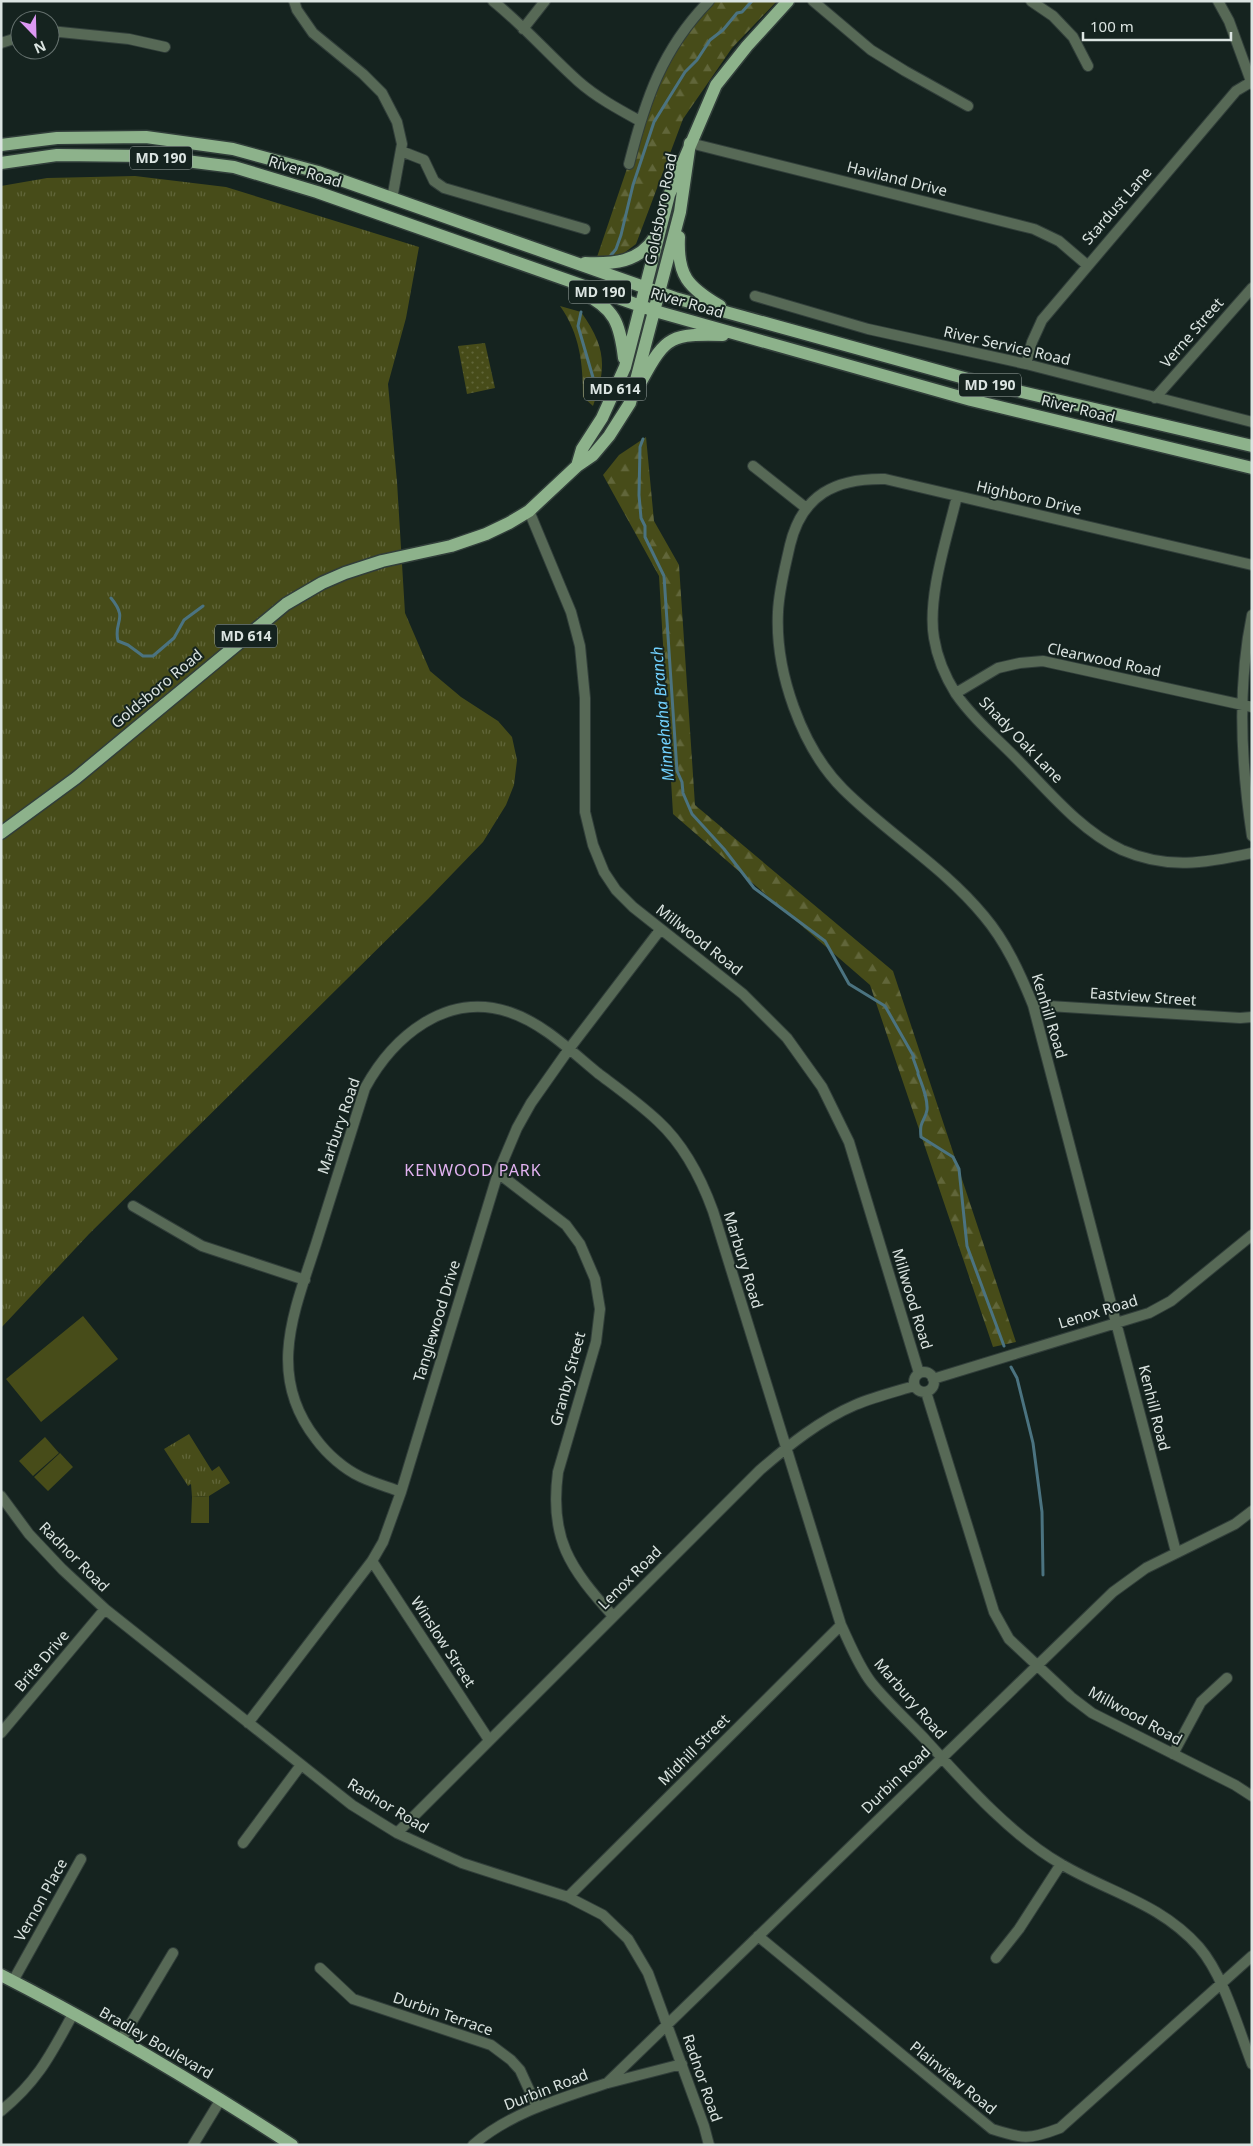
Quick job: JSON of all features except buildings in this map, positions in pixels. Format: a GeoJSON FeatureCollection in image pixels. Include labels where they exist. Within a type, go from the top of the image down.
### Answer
{"type":"FeatureCollection","features":[{"type":"Feature","properties":{"kind":"main road","name":"Goldsboro Road"},"geometry":{"type":"LineString","coordinates":[[577,466],[582,449],[602,418],[625,367],[639,306],[669,195],[716,85],[747,46],[788,1]]}},
{"type":"Feature","properties":{"kind":"main road","name":"River Road"},"geometry":{"type":"LineString","coordinates":[[1,145],[57,138],[146,137],[233,149],[318,172],[571,263],[644,288],[735,315],[975,381],[1252,446]]}},
{"type":"Feature","properties":{"kind":"main road","name":"Goldsboro Road"},"geometry":{"type":"LineString","coordinates":[[1,833],[76,778],[266,619],[293,600],[344,573],[382,561],[451,546],[486,534],[509,523],[528,511],[577,466],[593,455],[609,436],[630,403],[680,212],[690,143]]}},
{"type":"Feature","properties":{"kind":"main road","name":"River Road"},"geometry":{"type":"LineString","coordinates":[[1,163],[57,155],[146,156],[234,168],[317,192],[655,311],[971,400],[1252,468]]}},
{"type":"Feature","properties":{"kind":"main road"},"geometry":{"type":"LineString","coordinates":[[680,212],[678,253],[682,272],[686,280],[698,292],[735,315]]}},
{"type":"Feature","properties":{"kind":"main road"},"geometry":{"type":"LineString","coordinates":[[571,263],[617,263],[629,260],[650,245],[658,232]]}},
{"type":"Feature","properties":{"kind":"main road"},"geometry":{"type":"LineString","coordinates":[[545,273],[571,288],[594,298],[609,311],[619,326],[625,367]]}},
{"type":"Feature","properties":{"kind":"main road"},"geometry":{"type":"LineString","coordinates":[[630,403],[658,351],[674,339],[692,334],[724,335],[772,344]]}},
{"type":"Feature","properties":{"kind":"main road","name":"Bradley Boulevard"},"geometry":{"type":"LineString","coordinates":[[1,1975],[121,2040],[221,2099],[292,2145]]}},
{"type":"Feature","properties":{"kind":"street"},"geometry":{"type":"LineString","coordinates":[[294,1],[297,10],[313,33],[363,74],[382,93],[397,122],[402,144],[392,199]]}},
{"type":"Feature","properties":{"kind":"street"},"geometry":{"type":"LineString","coordinates":[[493,1],[579,82],[605,102],[640,121]]}},
{"type":"Feature","properties":{"kind":"street"},"geometry":{"type":"LineString","coordinates":[[524,29],[545,1]]}},
{"type":"Feature","properties":{"kind":"street"},"geometry":{"type":"LineString","coordinates":[[629,164],[647,98],[675,42],[709,1]]}},
{"type":"Feature","properties":{"kind":"street"},"geometry":{"type":"LineString","coordinates":[[814,1],[871,50],[904,71],[968,106]]}},
{"type":"Feature","properties":{"kind":"street"},"geometry":{"type":"LineString","coordinates":[[1031,1],[1053,16],[1073,37],[1088,66]]}},
{"type":"Feature","properties":{"kind":"street"},"geometry":{"type":"LineString","coordinates":[[1218,1],[1228,21],[1252,83]]}},
{"type":"Feature","properties":{"kind":"street"},"geometry":{"type":"LineString","coordinates":[[60,32],[129,39],[165,47]]}},
{"type":"Feature","properties":{"kind":"street","name":"Stardust Lane"},"geometry":{"type":"LineString","coordinates":[[1026,364],[1032,342],[1042,320],[1087,264],[1236,91],[1252,83]]}},
{"type":"Feature","properties":{"kind":"street","name":"Haviland Drive"},"geometry":{"type":"LineString","coordinates":[[690,143],[1034,229],[1060,241],[1087,264]]}},
{"type":"Feature","properties":{"kind":"street"},"geometry":{"type":"LineString","coordinates":[[401,151],[424,160],[434,181],[444,188],[585,229]]}},
{"type":"Feature","properties":{"kind":"street","name":"Verne Street"},"geometry":{"type":"LineString","coordinates":[[1155,398],[1252,288]]}},
{"type":"Feature","properties":{"kind":"street","name":"River Service Road"},"geometry":{"type":"LineString","coordinates":[[755,296],[868,329],[1026,364],[1252,422]]}},
{"type":"Feature","properties":{"kind":"street"},"geometry":{"type":"LineString","coordinates":[[753,466],[806,508]]}},
{"type":"Feature","properties":{"kind":"street","name":"Highboro Drive"},"geometry":{"type":"LineString","coordinates":[[806,508],[829,489],[845,482],[862,478],[885,479],[1252,565]]}},
{"type":"Feature","properties":{"kind":"street","name":"Shady Oak Lane"},"geometry":{"type":"LineString","coordinates":[[957,496],[935,592],[932,616],[938,658],[956,694],[974,715],[1071,814],[1090,830],[1122,850],[1162,861],[1187,864],[1208,862],[1252,853]]}},
{"type":"Feature","properties":{"kind":"street","name":"Kenhill Road"},"geometry":{"type":"LineString","coordinates":[[806,508],[793,532],[781,583],[778,613],[783,673],[800,722],[819,758],[843,788],[960,890],[985,916],[1016,963],[1033,1005],[1176,1552]]}},
{"type":"Feature","properties":{"kind":"street","name":"Millwood Road"},"geometry":{"type":"LineString","coordinates":[[528,511],[571,612],[580,646],[585,698],[585,812],[593,845],[604,872],[616,890],[632,907],[744,994],[788,1038],[822,1088],[849,1142],[919,1373]]}},
{"type":"Feature","properties":{"kind":"street"},"geometry":{"type":"LineString","coordinates":[[1252,615],[1248,635],[1247,706],[1243,769],[1252,836]]}},
{"type":"Feature","properties":{"kind":"street","name":"Clearwood Road"},"geometry":{"type":"LineString","coordinates":[[956,694],[998,668],[1020,663],[1043,661],[1247,706]]}},
{"type":"Feature","properties":{"kind":"street","name":"Tanglewood Drive"},"geometry":{"type":"LineString","coordinates":[[248,1723],[372,1561],[383,1542],[401,1492],[498,1173],[517,1128],[531,1103],[569,1049],[660,930]]}},
{"type":"Feature","properties":{"kind":"street","name":"Eastview Street"},"geometry":{"type":"LineString","coordinates":[[1033,1005],[1240,1018],[1252,1017]]}},
{"type":"Feature","properties":{"kind":"street","name":"Marbury Road"},"geometry":{"type":"LineString","coordinates":[[401,1492],[362,1478],[325,1451],[306,1426],[293,1398],[287,1370],[291,1326],[365,1088],[374,1072],[396,1043],[418,1025],[443,1013],[460,1008],[479,1007],[508,1012],[538,1026],[659,1121],[677,1141],[692,1164],[712,1211],[841,1625],[855,1656],[871,1682],[1011,1828],[1061,1864],[1149,1906],[1169,1919],[1201,1949],[1215,1969],[1252,2064]]}},
{"type":"Feature","properties":{"kind":"street","name":"Granby Street"},"geometry":{"type":"LineString","coordinates":[[498,1173],[566,1225],[580,1244],[596,1279],[600,1309],[596,1342],[558,1472],[555,1493],[556,1517],[562,1543],[572,1567],[585,1585],[613,1616]]}},
{"type":"Feature","properties":{"kind":"street"},"geometry":{"type":"LineString","coordinates":[[133,1206],[202,1246],[304,1280]]}},
{"type":"Feature","properties":{"kind":"street","name":"Lenox Road"},"geometry":{"type":"LineString","coordinates":[[934,1379],[1149,1313],[1171,1301],[1252,1235]]}},
{"type":"Feature","properties":{"kind":"street"},"geometry":{"type":"LineString","coordinates":[[919,1373],[929,1374],[934,1379],[933,1386],[926,1392],[920,1392],[914,1386],[915,1377],[919,1373]]}},
{"type":"Feature","properties":{"kind":"street","name":"Lenox Road"},"geometry":{"type":"LineString","coordinates":[[397,1832],[760,1470],[814,1428],[855,1406],[914,1386]]}},
{"type":"Feature","properties":{"kind":"street","name":"Millwood Road"},"geometry":{"type":"LineString","coordinates":[[926,1392],[994,1612],[1009,1639],[1035,1666],[1070,1697],[1092,1713],[1235,1785],[1252,1796]]}},
{"type":"Feature","properties":{"kind":"street","name":"Radnor Road"},"geometry":{"type":"LineString","coordinates":[[1,1496],[29,1534],[62,1569],[105,1609],[352,1805],[397,1832],[462,1863],[568,1897],[603,1915],[628,1939],[648,1973],[682,2064],[709,2145]]}},
{"type":"Feature","properties":{"kind":"street","name":"Durbin Road"},"geometry":{"type":"LineString","coordinates":[[607,2083],[1113,1592],[1146,1568],[1235,1524],[1252,1511]]}},
{"type":"Feature","properties":{"kind":"street","name":"Winslow Street"},"geometry":{"type":"LineString","coordinates":[[372,1561],[489,1740]]}},
{"type":"Feature","properties":{"kind":"street","name":"Brite Drive"},"geometry":{"type":"LineString","coordinates":[[1,1733],[105,1609]]}},
{"type":"Feature","properties":{"kind":"street","name":"Midhill Street"},"geometry":{"type":"LineString","coordinates":[[568,1897],[841,1625]]}},
{"type":"Feature","properties":{"kind":"street"},"geometry":{"type":"LineString","coordinates":[[1173,1754],[1201,1702],[1227,1678]]}},
{"type":"Feature","properties":{"kind":"street"},"geometry":{"type":"LineString","coordinates":[[243,1843],[300,1765]]}},
{"type":"Feature","properties":{"kind":"street","name":"Vernon Place"},"geometry":{"type":"LineString","coordinates":[[13,1981],[81,1859]]}},
{"type":"Feature","properties":{"kind":"street"},"geometry":{"type":"LineString","coordinates":[[996,1958],[1019,1929],[1061,1864]]}},
{"type":"Feature","properties":{"kind":"street","name":"Plainview Road"},"geometry":{"type":"LineString","coordinates":[[758,1936],[992,2129],[1019,2138],[1038,2137],[1060,2128],[1252,1956]]}},
{"type":"Feature","properties":{"kind":"street"},"geometry":{"type":"LineString","coordinates":[[121,2040],[173,1953]]}},
{"type":"Feature","properties":{"kind":"street","name":"Durbin Terrace"},"geometry":{"type":"LineString","coordinates":[[320,1968],[353,1999],[491,2045],[511,2060],[520,2070],[537,2107]]}},
{"type":"Feature","properties":{"kind":"street"},"geometry":{"type":"LineString","coordinates":[[1,2111],[30,2084],[48,2059],[73,2014]]}},
{"type":"Feature","properties":{"kind":"street","name":"Durbin Road"},"geometry":{"type":"LineString","coordinates":[[473,2145],[511,2119],[537,2107],[607,2083],[682,2064]]}},
{"type":"Feature","properties":{"kind":"street"},"geometry":{"type":"LineString","coordinates":[[193,2145],[221,2099]]}},
{"type":"Feature","properties":{"kind":"green space"},"geometry":{"type":"Polygon","coordinates":[[[709,1],[777,1],[732,48],[683,119],[636,244],[620,256],[597,257],[661,68],[709,1]]]}},
{"type":"Feature","properties":{"kind":"green space"},"geometry":{"type":"Polygon","coordinates":[[[135,176],[226,187],[419,247],[406,318],[388,384],[397,482],[405,613],[430,671],[461,697],[498,721],[512,737],[517,760],[514,785],[506,805],[483,842],[428,899],[89,1234],[1,1328],[1,186],[47,178],[135,176]]]}},
{"type":"Feature","properties":{"kind":"green space"},"geometry":{"type":"Polygon","coordinates":[[[560,306],[581,312],[589,324],[599,347],[602,358],[601,380],[593,406],[583,397],[581,361],[576,338],[560,306]]]}},
{"type":"Feature","properties":{"kind":"green space"},"geometry":{"type":"Polygon","coordinates":[[[485,343],[495,388],[467,394],[458,346],[485,343]]]}},
{"type":"Feature","properties":{"kind":"green space"},"geometry":{"type":"Polygon","coordinates":[[[646,437],[654,521],[679,565],[695,805],[893,971],[1016,1342],[993,1347],[870,985],[673,814],[659,576],[603,475],[619,455],[646,437]]]}},
{"type":"Feature","properties":{"kind":"green space"},"geometry":{"type":"Polygon","coordinates":[[[83,1316],[118,1359],[41,1422],[6,1379],[83,1316]]]}},
{"type":"Feature","properties":{"kind":"green space"},"geometry":{"type":"Polygon","coordinates":[[[189,1434],[212,1471],[219,1466],[230,1483],[209,1496],[192,1497],[191,1484],[188,1486],[164,1449],[189,1434]]]}},
{"type":"Feature","properties":{"kind":"green space"},"geometry":{"type":"Polygon","coordinates":[[[45,1437],[59,1453],[33,1476],[19,1461],[45,1437]]]}},
{"type":"Feature","properties":{"kind":"green space"},"geometry":{"type":"Polygon","coordinates":[[[60,1453],[73,1467],[48,1491],[34,1477],[60,1453]]]}},
{"type":"Feature","properties":{"kind":"green space"},"geometry":{"type":"Polygon","coordinates":[[[209,1496],[209,1523],[191,1523],[192,1497],[209,1496]]]}},
{"type":"Feature","properties":{"kind":"waterway","name":"Minnehaha Branch"},"geometry":{"type":"LineString","coordinates":[[609,258],[616,249],[621,235],[633,185],[654,122],[685,72],[697,60],[710,40],[723,30],[737,13],[742,12],[752,1]]}},
{"type":"Feature","properties":{"kind":"waterway","name":"Minnehaha Branch"},"geometry":{"type":"LineString","coordinates":[[581,312],[578,326],[594,381]]}},
{"type":"Feature","properties":{"kind":"waterway","name":"Minnehaha Branch"},"geometry":{"type":"LineString","coordinates":[[643,439],[640,447],[639,495],[641,518],[645,526],[645,537],[664,576],[677,771],[682,782],[683,793],[692,814],[724,849],[754,888],[825,941],[849,984],[885,1006],[914,1057],[926,1096],[927,1110],[921,1124],[921,1137],[953,1157],[959,1169],[967,1246],[1004,1346]]}},
{"type":"Feature","properties":{"kind":"waterway"},"geometry":{"type":"LineString","coordinates":[[111,598],[120,616],[117,629],[118,641],[128,645],[143,656],[153,656],[174,638],[184,620],[203,606]]}},
{"type":"Feature","properties":{"kind":"waterway","name":"Minnehaha Branch"},"geometry":{"type":"LineString","coordinates":[[1011,1367],[1017,1378],[1033,1443],[1042,1512],[1043,1575]]}},
{"type":"Feature","properties":{"kind":"district","name":"KENWOOD PARK"},"geometry":{"type":"Point","coordinates":[473,1170]}}]}
